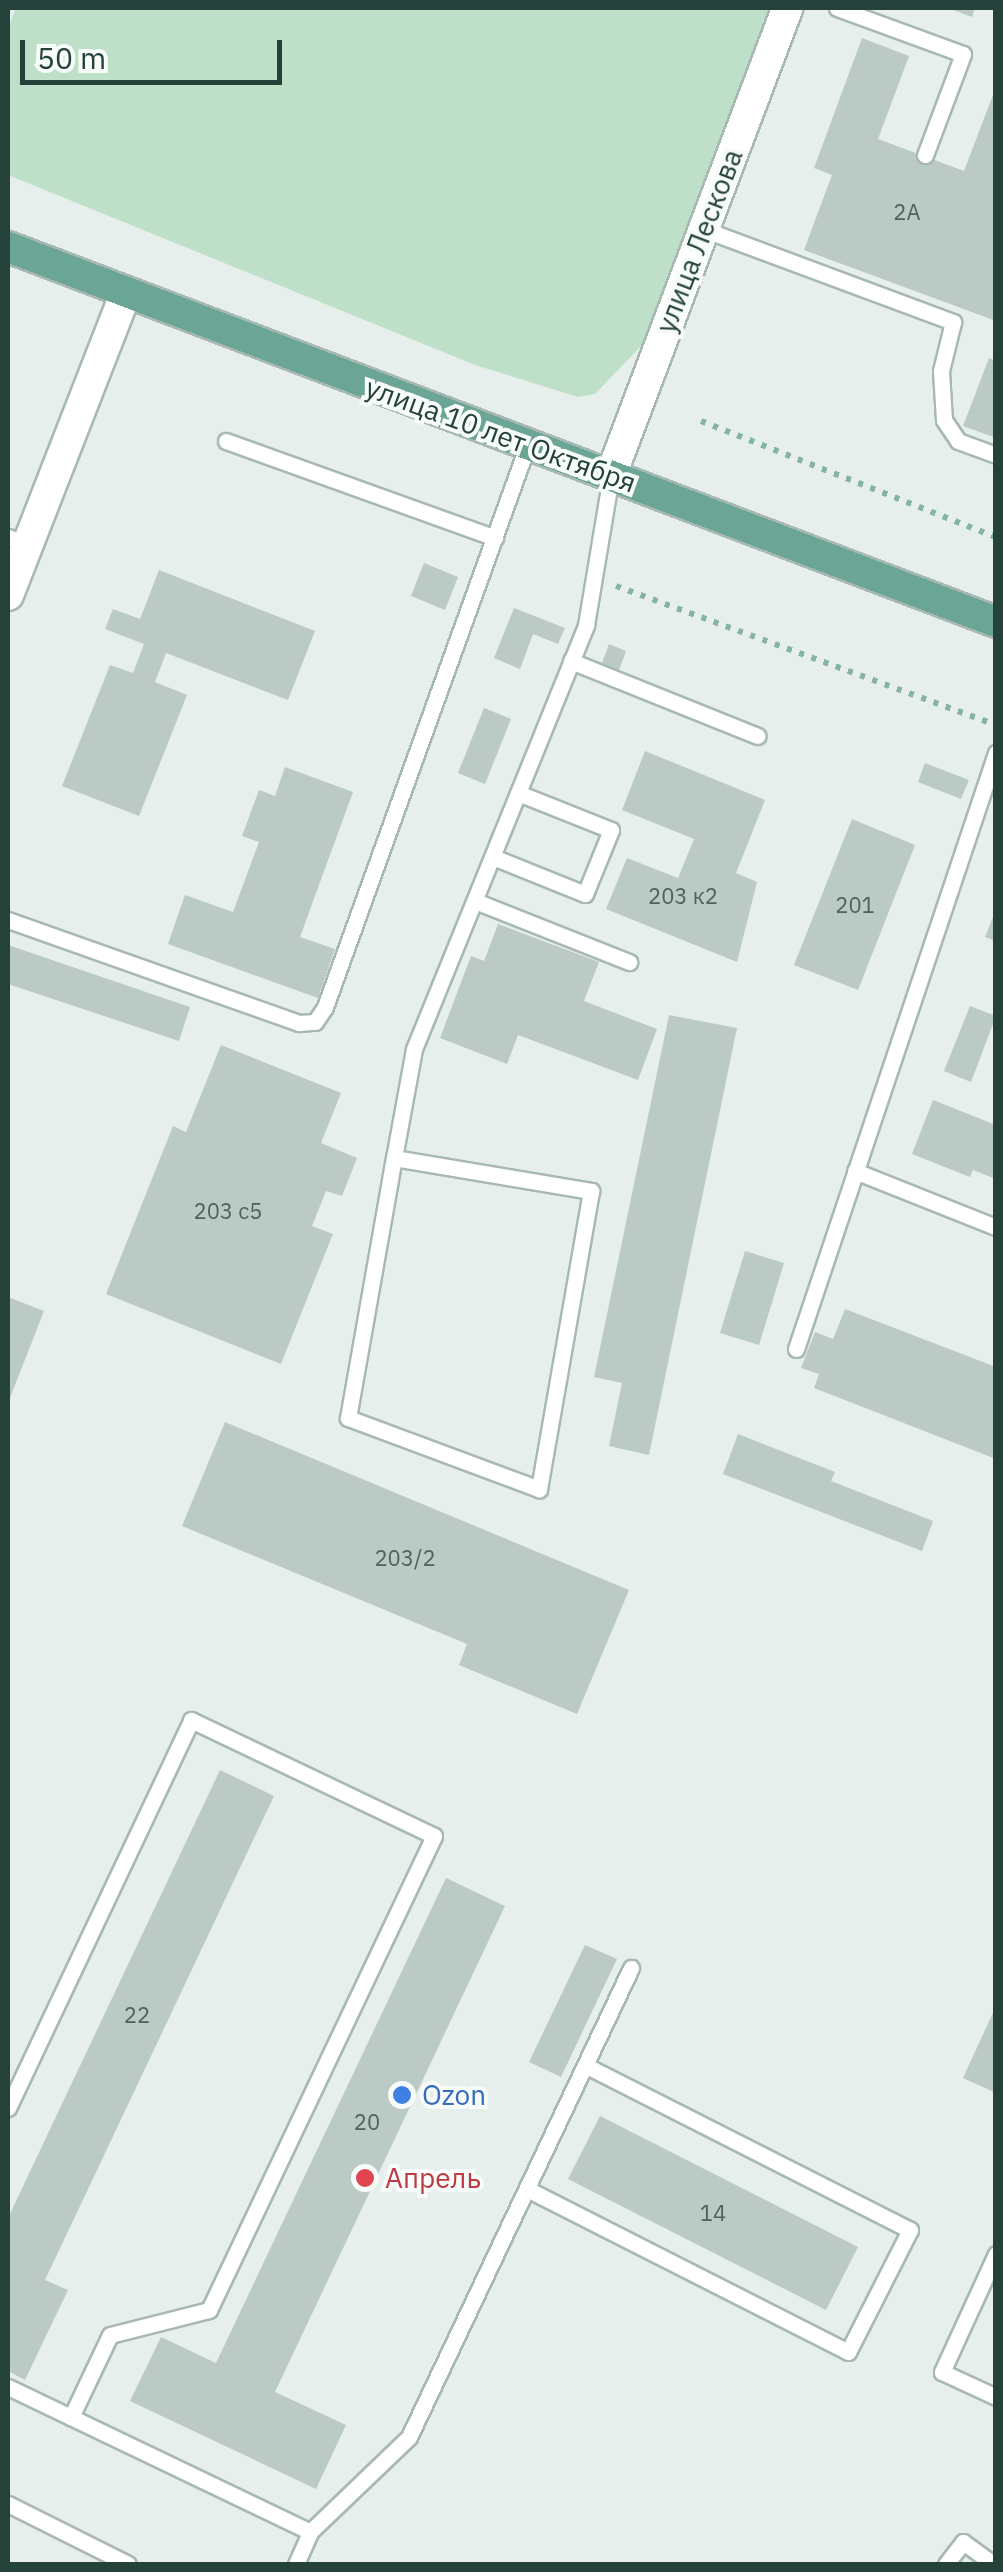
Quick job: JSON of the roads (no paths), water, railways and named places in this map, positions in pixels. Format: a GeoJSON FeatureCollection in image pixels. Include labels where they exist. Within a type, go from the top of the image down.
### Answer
{"type":"FeatureCollection","features":[{"type":"Feature","properties":{"kind":"main road","name":"улица Лескова"},"geometry":{"type":"LineString","coordinates":[[611,475],[787,8]]}},
{"type":"Feature","properties":{"kind":"main road","name":"улица 10 лет Октября"},"geometry":{"type":"LineString","coordinates":[[8,247],[125,295],[996,622]]}},
{"type":"Feature","properties":{"kind":"main road"},"geometry":{"type":"LineString","coordinates":[[8,595],[17,541],[125,295]]}},
{"type":"Feature","properties":{"kind":"lane"},"geometry":{"type":"LineString","coordinates":[[837,8],[962,54],[925,154]]}},
{"type":"Feature","properties":{"kind":"lane"},"geometry":{"type":"LineString","coordinates":[[703,229],[953,322],[941,371],[944,420],[958,440],[996,455]]}},
{"type":"Feature","properties":{"kind":"lane"},"geometry":{"type":"LineString","coordinates":[[226,441],[494,538]]}},
{"type":"Feature","properties":{"kind":"lane"},"geometry":{"type":"LineString","coordinates":[[8,920],[299,1023],[315,1022],[325,1006],[528,444]]}},
{"type":"Feature","properties":{"kind":"lane"},"geometry":{"type":"LineString","coordinates":[[394,1158],[592,1191],[540,1489],[348,1418],[394,1158],[414,1050],[586,625],[611,475]]}},
{"type":"Feature","properties":{"kind":"lane"},"geometry":{"type":"LineString","coordinates":[[571,661],[758,736]]}},
{"type":"Feature","properties":{"kind":"lane"},"geometry":{"type":"LineString","coordinates":[[796,1349],[996,753]]}},
{"type":"Feature","properties":{"kind":"lane"},"geometry":{"type":"LineString","coordinates":[[493,857],[585,894],[610,830],[518,792]]}},
{"type":"Feature","properties":{"kind":"lane"},"geometry":{"type":"LineString","coordinates":[[475,901],[629,962]]}},
{"type":"Feature","properties":{"kind":"lane"},"geometry":{"type":"LineString","coordinates":[[855,1171],[996,1227]]}},
{"type":"Feature","properties":{"kind":"lane"},"geometry":{"type":"LineString","coordinates":[[8,2108],[191,1720],[434,1836],[209,2310],[110,2335],[71,2418]]}},
{"type":"Feature","properties":{"kind":"lane"},"geometry":{"type":"LineString","coordinates":[[296,2564],[310,2532],[409,2437],[631,1968]]}},
{"type":"Feature","properties":{"kind":"lane"},"geometry":{"type":"LineString","coordinates":[[526,2189],[848,2352],[910,2230],[585,2065]]}},
{"type":"Feature","properties":{"kind":"lane"},"geometry":{"type":"LineString","coordinates":[[996,2254],[942,2372],[996,2396]]}},
{"type":"Feature","properties":{"kind":"lane"},"geometry":{"type":"LineString","coordinates":[[8,2387],[310,2532]]}},
{"type":"Feature","properties":{"kind":"lane"},"geometry":{"type":"LineString","coordinates":[[8,2504],[125,2564]]}},
{"type":"Feature","properties":{"kind":"lane"},"geometry":{"type":"LineString","coordinates":[[946,2564],[963,2542],[993,2564]]}},
{"type":"Feature","properties":{"kind":"place","name":"Ozon"},"geometry":{"type":"Point","coordinates":[402,2095]}},
{"type":"Feature","properties":{"kind":"place","name":"Апрель"},"geometry":{"type":"Point","coordinates":[365,2178]}}]}
